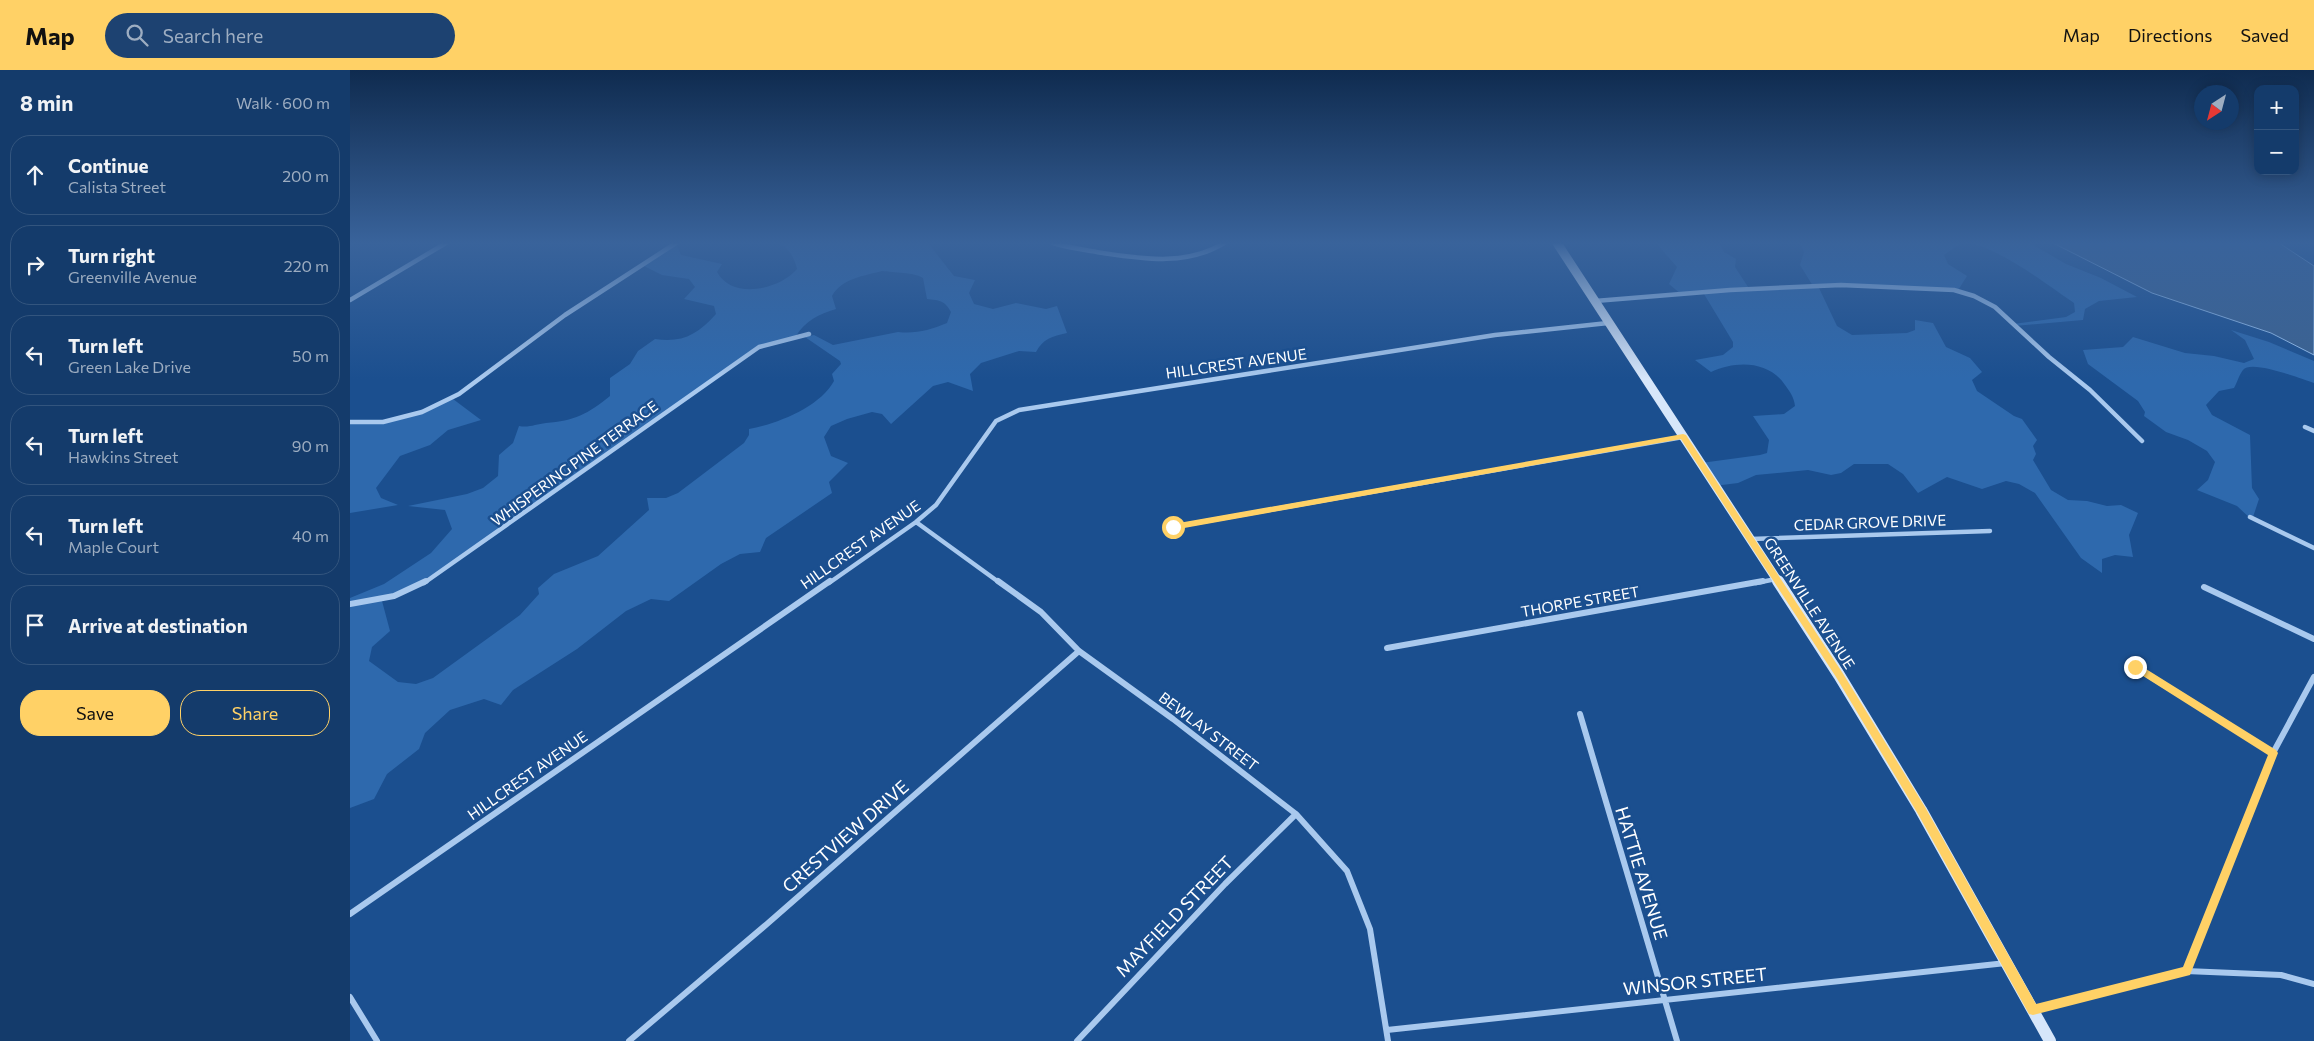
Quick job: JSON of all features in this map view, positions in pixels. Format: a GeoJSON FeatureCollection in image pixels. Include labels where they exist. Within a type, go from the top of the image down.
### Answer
{"type":"FeatureCollection","features":[{"type":"Feature","properties":{"kind":"main road","name":"GREENVILLE AVENUE"},"geometry":{"type":"LineString","coordinates":[[1586,288],[1839,675],[1921,810],[2050,1041]]}},
{"type":"Feature","properties":{"kind":"street"},"geometry":{"type":"LineString","coordinates":[[350,300],[370,288]]}},
{"type":"Feature","properties":{"kind":"street"},"geometry":{"type":"LineString","coordinates":[[350,422],[383,422],[422,412],[459,394],[565,315],[606,288]]}},
{"type":"Feature","properties":{"kind":"street"},"geometry":{"type":"LineString","coordinates":[[1594,301],[1767,288]]}},
{"type":"Feature","properties":{"kind":"street"},"geometry":{"type":"LineString","coordinates":[[1916,288],[1954,290],[1974,296],[1995,307],[2049,357],[2090,390],[2142,441]]}},
{"type":"Feature","properties":{"kind":"street","name":"HILLCREST AVENUE"},"geometry":{"type":"LineString","coordinates":[[350,914],[916,522],[936,505],[996,421],[1019,410],[1072,404],[1150,388],[1477,338],[1608,323]]}},
{"type":"Feature","properties":{"kind":"street","name":"WHISPERING PINE TERRACE"},"geometry":{"type":"LineString","coordinates":[[350,604],[394,596],[430,580],[759,347],[809,334]]}},
{"type":"Feature","properties":{"kind":"street"},"geometry":{"type":"LineString","coordinates":[[2305,427],[2314,431]]}},
{"type":"Feature","properties":{"kind":"street"},"geometry":{"type":"LineString","coordinates":[[1173,527],[1683,436]]}},
{"type":"Feature","properties":{"kind":"street"},"geometry":{"type":"LineString","coordinates":[[2250,517],[2314,548]]}},
{"type":"Feature","properties":{"kind":"street","name":"BEWLAY STREET"},"geometry":{"type":"LineString","coordinates":[[916,522],[1041,612],[1079,651],[1173,719],[1296,814],[1347,871],[1370,929],[1388,1041]]}},
{"type":"Feature","properties":{"kind":"street","name":"CEDAR GROVE DRIVE"},"geometry":{"type":"LineString","coordinates":[[1750,539],[1990,531]]}},
{"type":"Feature","properties":{"kind":"street","name":"THORPE STREET"},"geometry":{"type":"LineString","coordinates":[[1387,648],[1776,579]]}},
{"type":"Feature","properties":{"kind":"street"},"geometry":{"type":"LineString","coordinates":[[2204,587],[2314,639]]}},
{"type":"Feature","properties":{"kind":"street","name":"CRESTVIEW DRIVE"},"geometry":{"type":"LineString","coordinates":[[629,1041],[774,918],[1079,651]]}},
{"type":"Feature","properties":{"kind":"street"},"geometry":{"type":"LineString","coordinates":[[2135,667],[2273,753]]}},
{"type":"Feature","properties":{"kind":"street"},"geometry":{"type":"LineString","coordinates":[[2186,971],[2273,753],[2314,677]]}},
{"type":"Feature","properties":{"kind":"street","name":"HATTIE AVENUE"},"geometry":{"type":"LineString","coordinates":[[1580,714],[1677,1041]]}},
{"type":"Feature","properties":{"kind":"street","name":"MAYFIELD STREET"},"geometry":{"type":"LineString","coordinates":[[1077,1041],[1225,884],[1296,814]]}},
{"type":"Feature","properties":{"kind":"street","name":"WINSOR STREET"},"geometry":{"type":"LineString","coordinates":[[1387,1030],[2006,963]]}},
{"type":"Feature","properties":{"kind":"street"},"geometry":{"type":"LineString","coordinates":[[2033,1010],[2186,971],[2280,975],[2314,984]]}},
{"type":"Feature","properties":{"kind":"street"},"geometry":{"type":"LineString","coordinates":[[350,997],[377,1041]]}},
{"type":"Feature","properties":{"kind":"shaded area"},"geometry":{"type":"Polygon","coordinates":[[[694,288],[838,288],[832,296],[836,309],[813,319],[796,336],[757,348],[496,535],[445,569],[382,601],[390,631],[372,647],[369,661],[398,682],[416,684],[433,678],[520,615],[539,594],[538,588],[554,574],[598,556],[649,510],[647,498],[666,498],[678,493],[744,443],[749,435],[749,429],[772,423],[797,413],[819,399],[834,381],[832,374],[841,364],[840,361],[805,337],[814,335],[833,345],[898,332],[923,331],[947,323],[951,312],[947,305],[927,299],[925,288],[971,288],[969,293],[974,304],[993,309],[1016,303],[1046,309],[1057,306],[1067,333],[1048,339],[1036,352],[1019,351],[981,363],[970,374],[973,391],[948,382],[933,386],[891,424],[882,414],[872,412],[831,426],[824,437],[831,456],[848,463],[829,482],[832,493],[766,538],[760,552],[740,554],[721,564],[669,601],[651,599],[626,611],[577,649],[513,690],[501,705],[484,699],[450,710],[425,733],[419,749],[387,774],[374,799],[350,808],[350,598],[384,584],[431,553],[452,529],[445,510],[408,506],[467,494],[483,488],[498,476],[499,455],[513,443],[519,426],[565,420],[580,416],[595,408],[610,396],[610,378],[630,364],[638,351],[655,339],[673,340],[689,336],[716,314],[714,306],[684,299],[694,288]]]}},
{"type":"Feature","properties":{"kind":"shaded area"},"geometry":{"type":"Polygon","coordinates":[[[1674,288],[1749,288],[1750,290],[1819,288],[1837,326],[1852,335],[1907,333],[1915,330],[1915,320],[1933,323],[1946,347],[1970,358],[1982,372],[1972,380],[1977,391],[2014,416],[2022,419],[2037,440],[2033,446],[2036,454],[2033,460],[2051,490],[2068,500],[2087,501],[2107,506],[2121,505],[2138,513],[2129,535],[2133,557],[2115,555],[2102,559],[2102,573],[2081,558],[2035,493],[2019,484],[2006,481],[1982,489],[1947,477],[1918,493],[1903,474],[1888,464],[1854,464],[1841,473],[1831,475],[1808,470],[1756,475],[1738,483],[1714,486],[1701,463],[1767,453],[1769,440],[1753,416],[1784,414],[1795,406],[1793,397],[1785,385],[1770,371],[1752,365],[1742,365],[1721,368],[1711,372],[1695,360],[1723,355],[1733,347],[1733,342],[1704,294],[1682,295],[1674,288]]]}},
{"type":"Feature","properties":{"kind":"shaded area"},"geometry":{"type":"Polygon","coordinates":[[[1888,288],[1959,288],[1957,292],[1888,288]]]}},
{"type":"Feature","properties":{"kind":"shaded area"},"geometry":{"type":"Polygon","coordinates":[[[2053,288],[2121,288],[2137,297],[2099,301],[2085,309],[2083,320],[2014,326],[2013,324],[2066,317],[2075,312],[2074,303],[2053,288]]]}},
{"type":"Feature","properties":{"kind":"shaded area"},"geometry":{"type":"Polygon","coordinates":[[[2143,288],[2314,288],[2314,355],[2271,333],[2143,288]]]}},
{"type":"Feature","properties":{"kind":"shaded area"},"geometry":{"type":"Polygon","coordinates":[[[2231,330],[2269,342],[2314,361],[2314,383],[2266,368],[2248,367],[2243,370],[2234,388],[2219,391],[2206,405],[2212,415],[2250,435],[2252,488],[2259,499],[2252,520],[2237,506],[2197,490],[2208,480],[2215,462],[2207,451],[2188,440],[2166,432],[2144,416],[2145,412],[2138,401],[2088,364],[2083,350],[2123,347],[2133,337],[2185,353],[2214,356],[2244,363],[2254,359],[2245,340],[2231,330]]]}},
{"type":"Feature","properties":{"kind":"shaded area"},"geometry":{"type":"Polygon","coordinates":[[[453,399],[481,420],[448,430],[430,445],[400,456],[376,488],[381,498],[398,505],[350,513],[350,423],[378,424],[415,415],[453,399]]]}},
{"type":"Feature","properties":{"kind":"route"},"geometry":{"type":"LineString","coordinates":[[1173,527],[1683,436],[1839,675],[1921,810],[2033,1010],[2186,971],[2228,861],[2273,753],[2135,667]]}}]}
